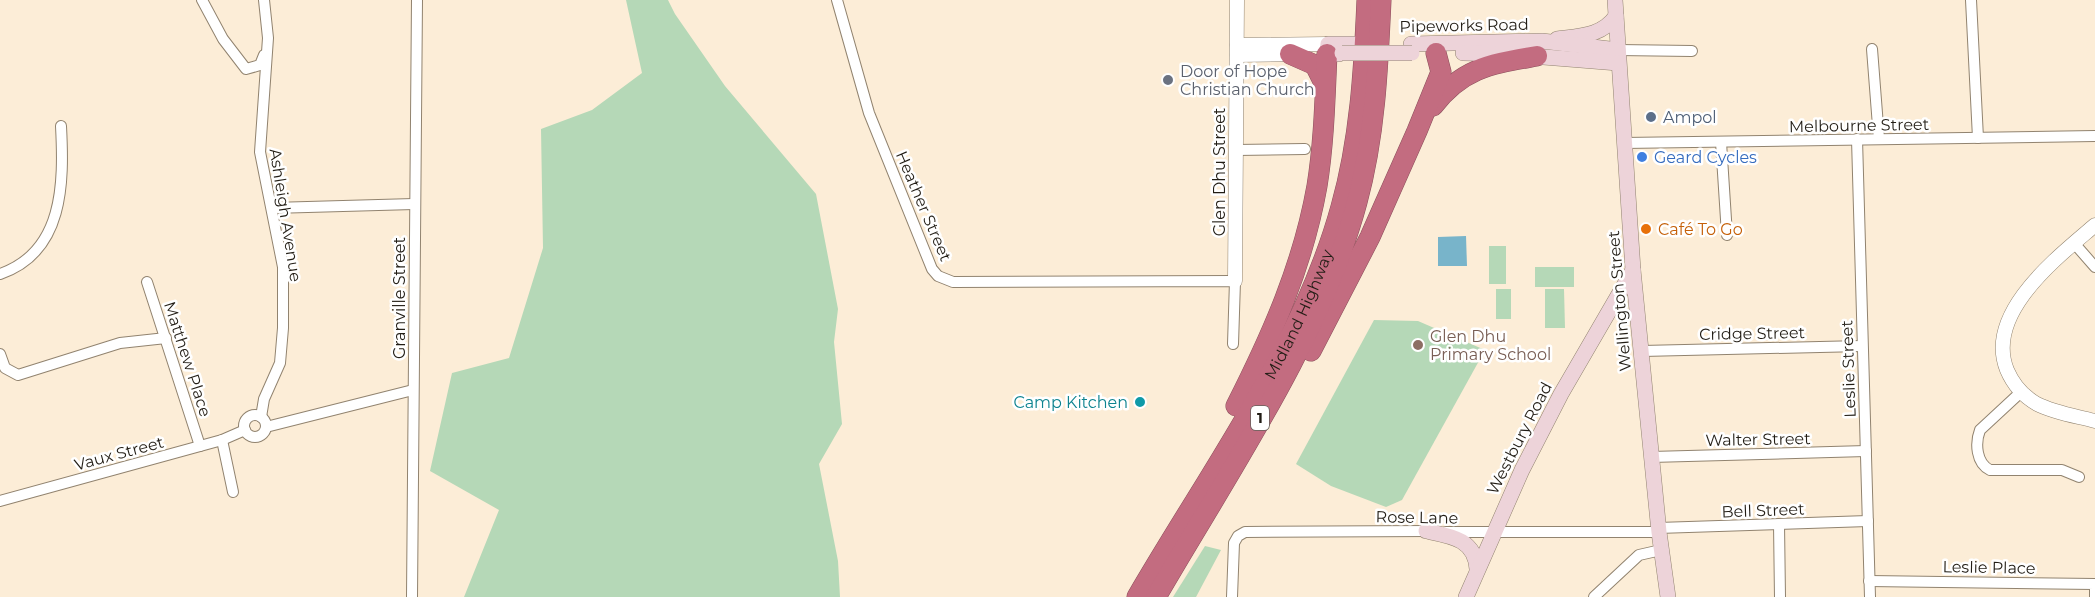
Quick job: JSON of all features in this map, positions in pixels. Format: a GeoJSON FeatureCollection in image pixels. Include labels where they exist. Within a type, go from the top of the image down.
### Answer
{"type":"FeatureCollection","features":[{"type":"Feature","properties":{"kind":"highway","name":"Midland Highway"},"geometry":{"type":"LineString","coordinates":[[1137,597],[1277,359],[1323,260],[1341,207],[1357,129],[1367,0]]}},
{"type":"Feature","properties":{"kind":"highway","name":"Midland Highway"},"geometry":{"type":"LineString","coordinates":[[1156,597],[1287,370],[1321,304],[1341,254],[1358,201],[1369,146],[1377,84],[1381,0]]}},
{"type":"Feature","properties":{"kind":"highway"},"geometry":{"type":"LineString","coordinates":[[1417,131],[1441,96],[1466,75],[1539,46]]}},
{"type":"Feature","properties":{"kind":"highway"},"geometry":{"type":"LineString","coordinates":[[1155,566],[1262,354],[1290,287],[1304,242],[1317,186],[1326,88],[1335,49]]}},
{"type":"Feature","properties":{"kind":"highway"},"geometry":{"type":"LineString","coordinates":[[1156,597],[1217,508],[1321,334],[1370,237],[1417,131],[1441,72],[1436,53]]}},
{"type":"Feature","properties":{"kind":"highway"},"geometry":{"type":"LineString","coordinates":[[1290,54],[1315,65],[1322,73],[1326,88]]}},
{"type":"Feature","properties":{"kind":"main road","name":"Wellington Street"},"geometry":{"type":"LineString","coordinates":[[1615,0],[1634,270],[1651,457],[1668,597]]}},
{"type":"Feature","properties":{"kind":"main road"},"geometry":{"type":"LineString","coordinates":[[1539,46],[1598,32],[1607,27],[1616,16]]}},
{"type":"Feature","properties":{"kind":"main road","name":"Pipeworks Road"},"geometry":{"type":"LineString","coordinates":[[1335,49],[1358,44],[1411,48],[1436,53],[1539,46]]}},
{"type":"Feature","properties":{"kind":"main road","name":"Pipeworks Road"},"geometry":{"type":"LineString","coordinates":[[1335,49],[1539,46],[1618,57]]}},
{"type":"Feature","properties":{"kind":"main road","name":"Westbury Road"},"geometry":{"type":"LineString","coordinates":[[1466,597],[1493,533],[1561,394],[1634,270]]}},
{"type":"Feature","properties":{"kind":"main road"},"geometry":{"type":"LineString","coordinates":[[1426,531],[1454,537],[1466,543],[1474,554],[1477,569]]}},
{"type":"Feature","properties":{"kind":"street"},"geometry":{"type":"LineString","coordinates":[[202,0],[223,39],[246,69],[264,87]]}},
{"type":"Feature","properties":{"kind":"street"},"geometry":{"type":"LineString","coordinates":[[246,69],[260,65],[268,38],[264,0]]}},
{"type":"Feature","properties":{"kind":"street","name":"Granville Street"},"geometry":{"type":"LineString","coordinates":[[412,597],[417,0]]}},
{"type":"Feature","properties":{"kind":"street","name":"Heather Street"},"geometry":{"type":"LineString","coordinates":[[837,0],[869,113],[932,269],[938,276],[953,282],[1235,281]]}},
{"type":"Feature","properties":{"kind":"street","name":"Glen Dhu Street"},"geometry":{"type":"LineString","coordinates":[[1233,344],[1237,0]]}},
{"type":"Feature","properties":{"kind":"street"},"geometry":{"type":"LineString","coordinates":[[1971,0],[1978,138]]}},
{"type":"Feature","properties":{"kind":"street","name":"Ashleigh Avenue"},"geometry":{"type":"LineString","coordinates":[[264,422],[264,399],[275,378],[282,346],[283,267],[260,152],[268,38]]}},
{"type":"Feature","properties":{"kind":"street"},"geometry":{"type":"LineString","coordinates":[[1872,48],[1878,139]]}},
{"type":"Feature","properties":{"kind":"street","name":"Pipeworks Road"},"geometry":{"type":"LineString","coordinates":[[1237,50],[1335,49]]}},
{"type":"Feature","properties":{"kind":"street","name":"Pipeworks Road"},"geometry":{"type":"LineString","coordinates":[[1237,50],[1290,54],[1335,49]]}},
{"type":"Feature","properties":{"kind":"street","name":"Pipeworks Road"},"geometry":{"type":"LineString","coordinates":[[1618,57],[1692,51]]}},
{"type":"Feature","properties":{"kind":"street"},"geometry":{"type":"LineString","coordinates":[[0,274],[26,262],[44,242],[51,229],[57,209],[62,159],[61,126]]}},
{"type":"Feature","properties":{"kind":"street","name":"Melbourne Street"},"geometry":{"type":"LineString","coordinates":[[1624,143],[2095,136]]}},
{"type":"Feature","properties":{"kind":"street","name":"Leslie Street"},"geometry":{"type":"LineString","coordinates":[[1857,139],[1870,597]]}},
{"type":"Feature","properties":{"kind":"street"},"geometry":{"type":"LineString","coordinates":[[1721,142],[1727,235]]}},
{"type":"Feature","properties":{"kind":"street"},"geometry":{"type":"LineString","coordinates":[[1236,150],[1305,148]]}},
{"type":"Feature","properties":{"kind":"street"},"geometry":{"type":"LineString","coordinates":[[272,208],[414,204]]}},
{"type":"Feature","properties":{"kind":"street"},"geometry":{"type":"LineString","coordinates":[[2095,225],[2030,286],[2008,321],[2003,354],[2012,379],[2021,392],[2048,408],[2095,421]]}},
{"type":"Feature","properties":{"kind":"street"},"geometry":{"type":"LineString","coordinates":[[2074,243],[2095,267]]}},
{"type":"Feature","properties":{"kind":"street","name":"Matthew Place"},"geometry":{"type":"LineString","coordinates":[[147,282],[200,446]]}},
{"type":"Feature","properties":{"kind":"street"},"geometry":{"type":"LineString","coordinates":[[0,354],[6,368],[18,375],[120,343],[166,338]]}},
{"type":"Feature","properties":{"kind":"street","name":"Cridge Street"},"geometry":{"type":"LineString","coordinates":[[1642,351],[1862,346]]}},
{"type":"Feature","properties":{"kind":"street"},"geometry":{"type":"LineString","coordinates":[[264,422],[263,433],[257,436],[245,430],[244,423],[248,417],[255,415],[264,422],[413,390]]}},
{"type":"Feature","properties":{"kind":"street"},"geometry":{"type":"LineString","coordinates":[[2021,392],[1980,430],[1979,457],[1983,466],[1990,470],[2062,470],[2079,477]]}},
{"type":"Feature","properties":{"kind":"street","name":"Vaux Street"},"geometry":{"type":"LineString","coordinates":[[0,501],[222,440],[245,430]]}},
{"type":"Feature","properties":{"kind":"street"},"geometry":{"type":"LineString","coordinates":[[222,440],[233,492]]}},
{"type":"Feature","properties":{"kind":"street","name":"Walter Street"},"geometry":{"type":"LineString","coordinates":[[1651,457],[1866,451]]}},
{"type":"Feature","properties":{"kind":"street","name":"Bell Street"},"geometry":{"type":"LineString","coordinates":[[1659,530],[1868,521]]}},
{"type":"Feature","properties":{"kind":"street"},"geometry":{"type":"LineString","coordinates":[[1779,524],[1780,597]]}},
{"type":"Feature","properties":{"kind":"street","name":"Rose Lane"},"geometry":{"type":"LineString","coordinates":[[1232,597],[1233,549],[1236,539],[1241,534],[1659,530]]}},
{"type":"Feature","properties":{"kind":"street"},"geometry":{"type":"LineString","coordinates":[[1594,597],[1639,555],[1661,550]]}},
{"type":"Feature","properties":{"kind":"street","name":"Leslie Place"},"geometry":{"type":"LineString","coordinates":[[1869,581],[2095,584],[2095,597]]}},
{"type":"Feature","properties":{"kind":"green space"},"geometry":{"type":"Polygon","coordinates":[[[626,0],[668,0],[675,14],[725,86],[816,194],[838,309],[834,342],[842,424],[819,464],[838,561],[840,597],[464,597],[499,510],[430,471],[452,373],[509,358],[543,248],[541,129],[592,110],[642,73],[626,0]]]}},
{"type":"Feature","properties":{"kind":"green space"},"geometry":{"type":"Polygon","coordinates":[[[1489,246],[1506,246],[1506,284],[1489,284],[1489,246]]]}},
{"type":"Feature","properties":{"kind":"green space"},"geometry":{"type":"Polygon","coordinates":[[[1535,267],[1574,267],[1574,287],[1535,287],[1535,267]]]}},
{"type":"Feature","properties":{"kind":"green space"},"geometry":{"type":"Polygon","coordinates":[[[1496,289],[1511,289],[1511,319],[1496,319],[1496,289]]]}},
{"type":"Feature","properties":{"kind":"green space"},"geometry":{"type":"Polygon","coordinates":[[[1545,289],[1564,289],[1565,328],[1545,328],[1545,289]]]}},
{"type":"Feature","properties":{"kind":"green space"},"geometry":{"type":"Polygon","coordinates":[[[1374,320],[1418,321],[1485,350],[1402,500],[1386,507],[1331,486],[1296,464],[1374,320]]]}},
{"type":"Feature","properties":{"kind":"green space"},"geometry":{"type":"Polygon","coordinates":[[[1205,546],[1221,550],[1196,597],[1173,597],[1205,546]]]}},
{"type":"Feature","properties":{"kind":"water"},"geometry":{"type":"Polygon","coordinates":[[[1466,236],[1467,266],[1438,266],[1438,237],[1466,236]]]}},
{"type":"Feature","properties":{"kind":"place","name":"Door of Hope Christian Church"},"geometry":{"type":"Point","coordinates":[1168,80]}},
{"type":"Feature","properties":{"kind":"place","name":"Ampol"},"geometry":{"type":"Point","coordinates":[1651,117]}},
{"type":"Feature","properties":{"kind":"place","name":"Geard Cycles"},"geometry":{"type":"Point","coordinates":[1642,157]}},
{"type":"Feature","properties":{"kind":"place","name":"Café To Go"},"geometry":{"type":"Point","coordinates":[1646,229]}},
{"type":"Feature","properties":{"kind":"place","name":"Glen Dhu Primary School"},"geometry":{"type":"Point","coordinates":[1418,345]}},
{"type":"Feature","properties":{"kind":"place","name":"Camp Kitchen"},"geometry":{"type":"Point","coordinates":[1140,402]}}]}
